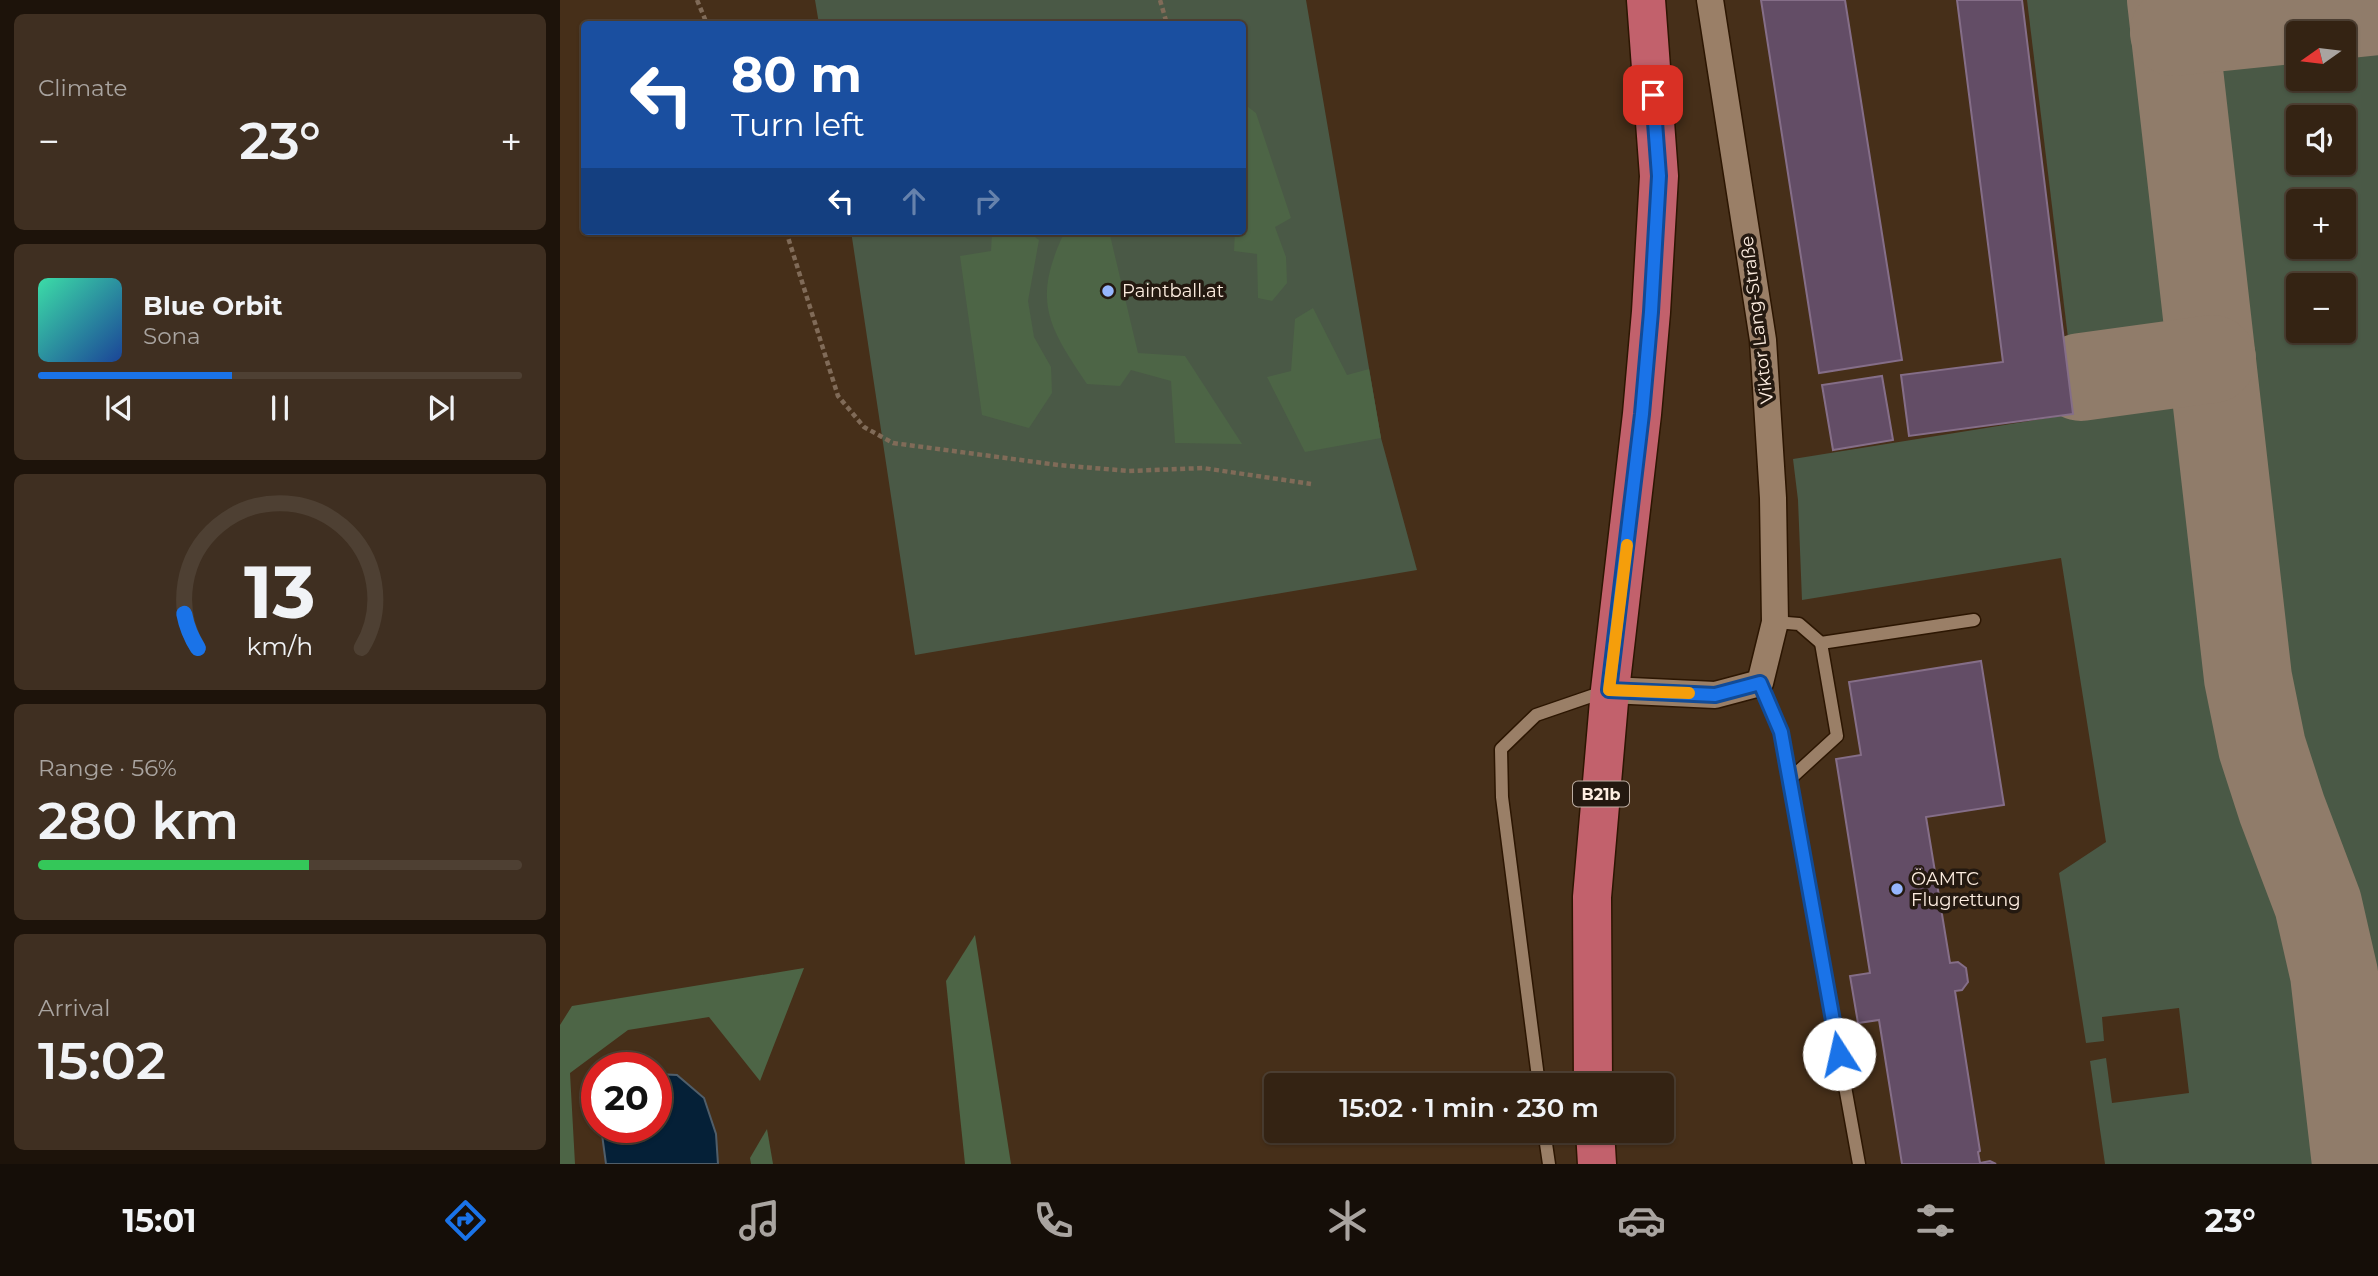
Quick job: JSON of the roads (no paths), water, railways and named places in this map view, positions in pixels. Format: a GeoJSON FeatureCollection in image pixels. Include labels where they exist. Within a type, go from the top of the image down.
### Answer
{"type":"FeatureCollection","features":[{"type":"Feature","properties":{"kind":"main road","name":"B21b"},"geometry":{"type":"LineString","coordinates":[[1593,1073],[1592,897],[1609,690],[1643,401],[1658,190],[1646,0]]}},
{"type":"Feature","properties":{"kind":"main road"},"geometry":{"type":"LineString","coordinates":[[1596,1143],[1597,1164]]}},
{"type":"Feature","properties":{"kind":"street","name":"Viktor Lang-Straße"},"geometry":{"type":"LineString","coordinates":[[1710,0],[1763,340],[1773,498],[1775,622],[1760,683]]}},
{"type":"Feature","properties":{"kind":"street"},"geometry":{"type":"LineString","coordinates":[[1609,690],[1715,695],[1760,683]]}},
{"type":"Feature","properties":{"kind":"lane"},"geometry":{"type":"LineString","coordinates":[[1821,643],[1974,620]]}},
{"type":"Feature","properties":{"kind":"lane"},"geometry":{"type":"LineString","coordinates":[[1775,622],[1800,624],[1821,643],[1837,736],[1790,779]]}},
{"type":"Feature","properties":{"kind":"lane"},"geometry":{"type":"LineString","coordinates":[[1760,683],[1781,732],[1859,1164]]}},
{"type":"Feature","properties":{"kind":"lane"},"geometry":{"type":"LineString","coordinates":[[1537,1073],[1502,797],[1500,749],[1536,715],[1609,690]]}},
{"type":"Feature","properties":{"kind":"lane"},"geometry":{"type":"LineString","coordinates":[[1546,1143],[1549,1164]]}},
{"type":"Feature","properties":{"kind":"water"},"geometry":{"type":"Polygon","coordinates":[[[672,1075],[677,1075],[704,1098],[716,1134],[718,1164],[606,1164],[603,1143],[672,1143],[672,1075]]]}},
{"type":"Feature","properties":{"kind":"place","name":"Paintball.at"},"geometry":{"type":"Point","coordinates":[1108,291]}},
{"type":"Feature","properties":{"kind":"place","name":"ÖAMTC Flugrettung"},"geometry":{"type":"Point","coordinates":[1897,889]}}]}
